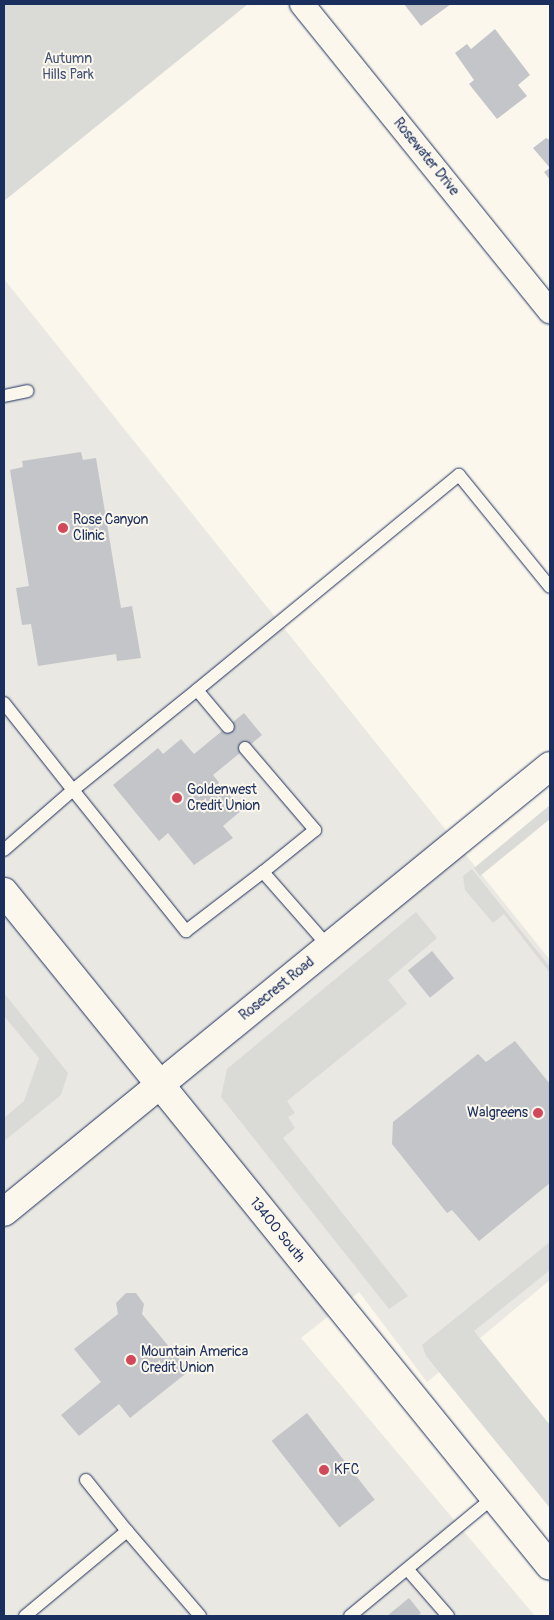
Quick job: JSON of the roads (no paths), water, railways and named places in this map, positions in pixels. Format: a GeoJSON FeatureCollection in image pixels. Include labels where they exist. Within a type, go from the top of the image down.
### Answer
{"type":"FeatureCollection","features":[{"type":"Feature","properties":{"kind":"main road","name":"Rosecrest Road"},"geometry":{"type":"LineString","coordinates":[[4,1212],[550,766]]}},
{"type":"Feature","properties":{"kind":"main road","name":"13400 South"},"geometry":{"type":"LineString","coordinates":[[4,892],[550,1566]]}},
{"type":"Feature","properties":{"kind":"main road"},"geometry":{"type":"LineString","coordinates":[[527,1538],[550,1584]]}},
{"type":"Feature","properties":{"kind":"street","name":"Rosewater Drive"},"geometry":{"type":"LineString","coordinates":[[302,4],[550,311]]}},
{"type":"Feature","properties":{"kind":"lane"},"geometry":{"type":"LineString","coordinates":[[4,396],[27,392]]}},
{"type":"Feature","properties":{"kind":"lane"},"geometry":{"type":"LineString","coordinates":[[4,850],[73,790],[459,475],[550,587]]}},
{"type":"Feature","properties":{"kind":"lane"},"geometry":{"type":"LineString","coordinates":[[197,690],[228,726]]}},
{"type":"Feature","properties":{"kind":"lane"},"geometry":{"type":"LineString","coordinates":[[4,702],[186,932],[315,830],[245,748]]}},
{"type":"Feature","properties":{"kind":"lane"},"geometry":{"type":"LineString","coordinates":[[263,872],[329,947]]}},
{"type":"Feature","properties":{"kind":"lane"},"geometry":{"type":"LineString","coordinates":[[86,1480],[127,1532],[200,1616]]}},
{"type":"Feature","properties":{"kind":"lane"},"geometry":{"type":"LineString","coordinates":[[350,1616],[494,1498]]}},
{"type":"Feature","properties":{"kind":"lane"},"geometry":{"type":"LineString","coordinates":[[25,1616],[127,1532]]}},
{"type":"Feature","properties":{"kind":"lane"},"geometry":{"type":"LineString","coordinates":[[408,1570],[448,1616]]}},
{"type":"Feature","properties":{"kind":"place","name":"Rose Canyon Clinic"},"geometry":{"type":"Point","coordinates":[63,528]}},
{"type":"Feature","properties":{"kind":"place","name":"Goldenwest Credit Union"},"geometry":{"type":"Point","coordinates":[177,798]}},
{"type":"Feature","properties":{"kind":"place","name":"Walgreens"},"geometry":{"type":"Point","coordinates":[538,1113]}},
{"type":"Feature","properties":{"kind":"place","name":"Mountain America Credit Union"},"geometry":{"type":"Point","coordinates":[131,1360]}},
{"type":"Feature","properties":{"kind":"place","name":"KFC"},"geometry":{"type":"Point","coordinates":[324,1470]}},
{"type":"Feature","properties":{"kind":"park label","name":"Autumn Hills Park"},"geometry":{"type":"Point","coordinates":[68,68]}}]}
